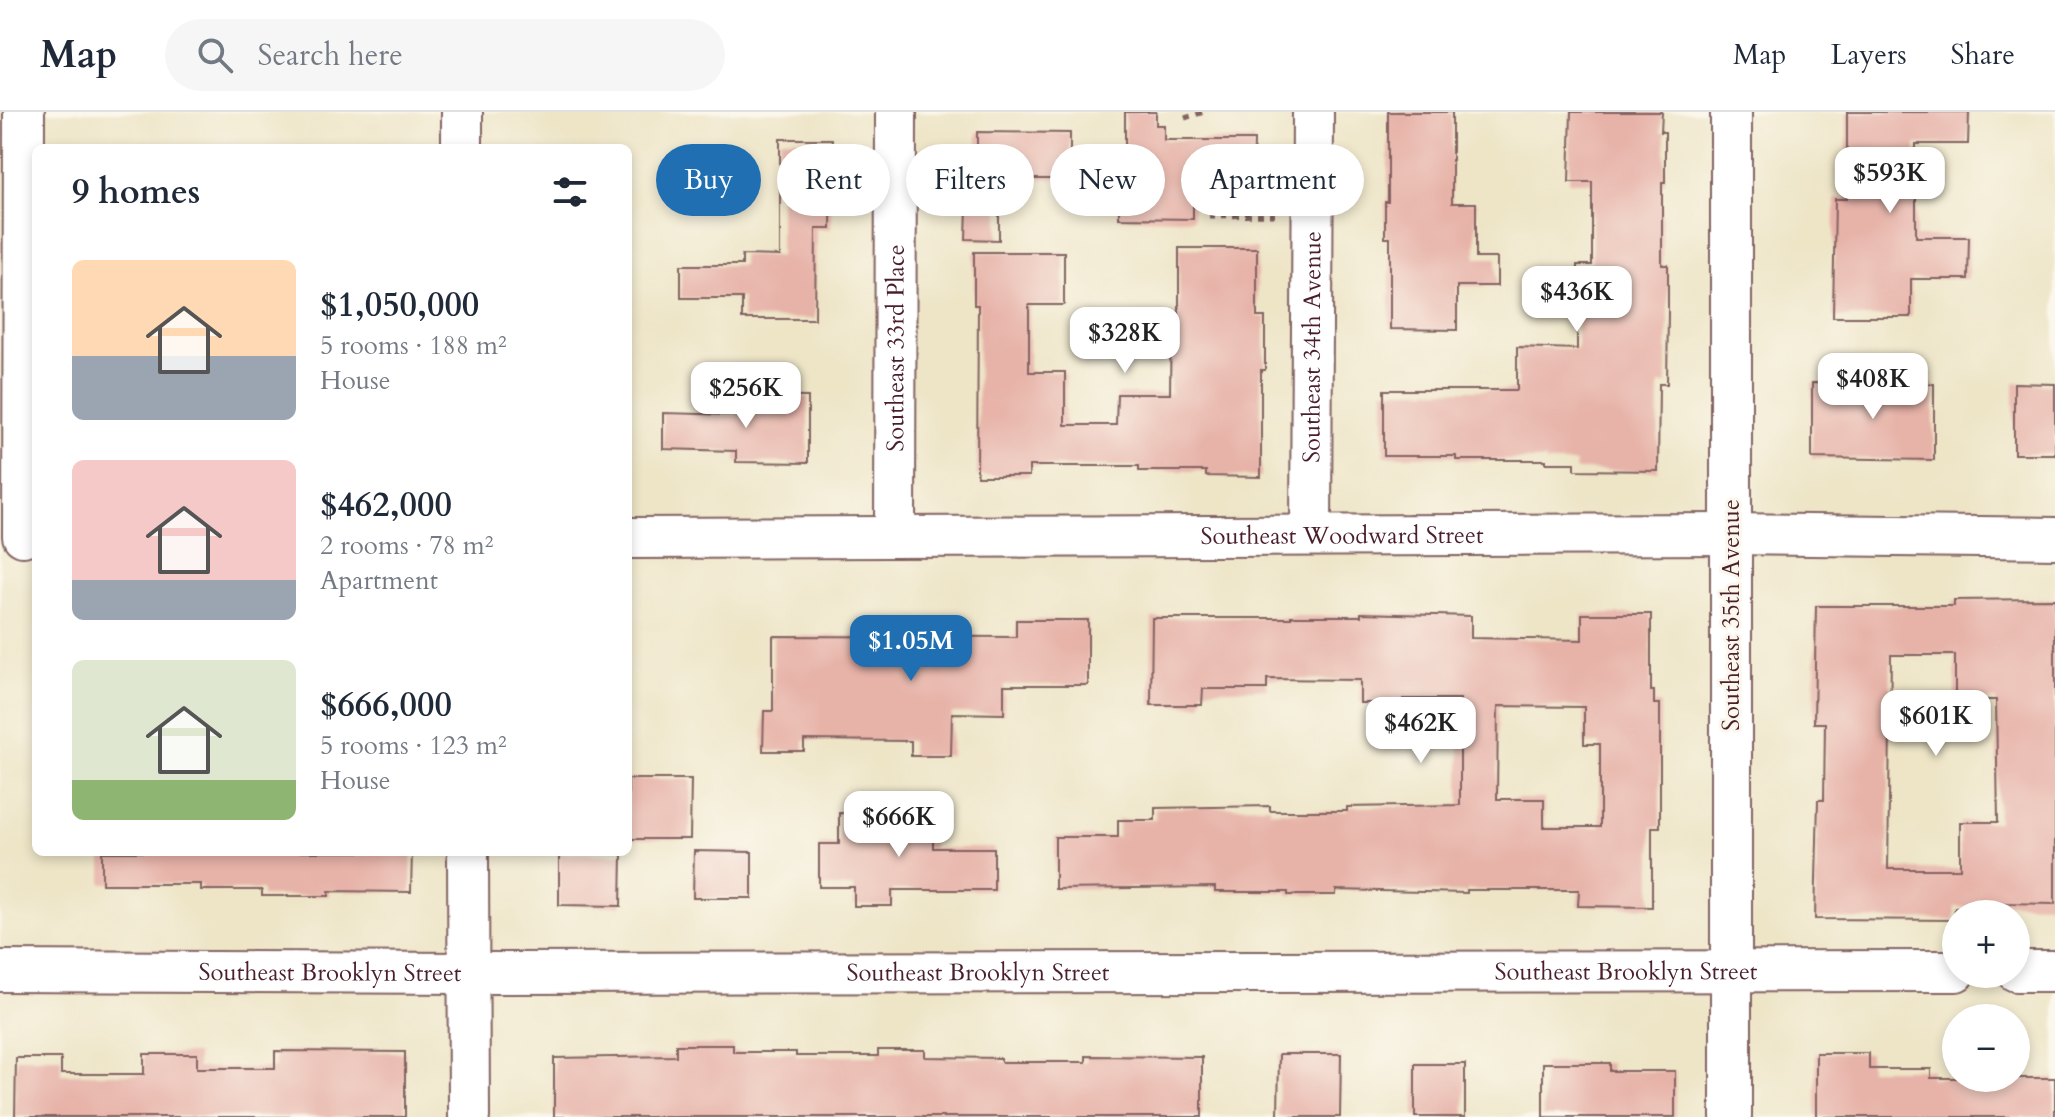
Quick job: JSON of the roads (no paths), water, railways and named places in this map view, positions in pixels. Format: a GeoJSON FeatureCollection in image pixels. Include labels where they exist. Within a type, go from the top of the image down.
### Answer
{"type":"FeatureCollection","features":[{"type":"Feature","properties":{"kind":"street"},"geometry":{"type":"LineString","coordinates":[[20,536],[24,112]]}},
{"type":"Feature","properties":{"kind":"street"},"geometry":{"type":"LineString","coordinates":[[462,112],[462,144]]}},
{"type":"Feature","properties":{"kind":"street","name":"Southeast 33rd Place"},"geometry":{"type":"LineString","coordinates":[[895,536],[896,112]]}},
{"type":"Feature","properties":{"kind":"street","name":"Southeast 34th Avenue"},"geometry":{"type":"LineString","coordinates":[[1311,535],[1313,112]]}},
{"type":"Feature","properties":{"kind":"street","name":"Southeast 35th Avenue"},"geometry":{"type":"LineString","coordinates":[[1731,112],[1731,1117]]}},
{"type":"Feature","properties":{"kind":"street","name":"Southeast Woodward Street"},"geometry":{"type":"LineString","coordinates":[[632,538],[1731,534],[2055,538]]}},
{"type":"Feature","properties":{"kind":"street"},"geometry":{"type":"LineString","coordinates":[[468,856],[469,1117]]}},
{"type":"Feature","properties":{"kind":"street","name":"Southeast Brooklyn Street"},"geometry":{"type":"LineString","coordinates":[[0,971],[1942,971]]}},
{"type":"Feature","properties":{"kind":"street"},"geometry":{"type":"LineString","coordinates":[[2030,971],[2055,971]]}}]}
